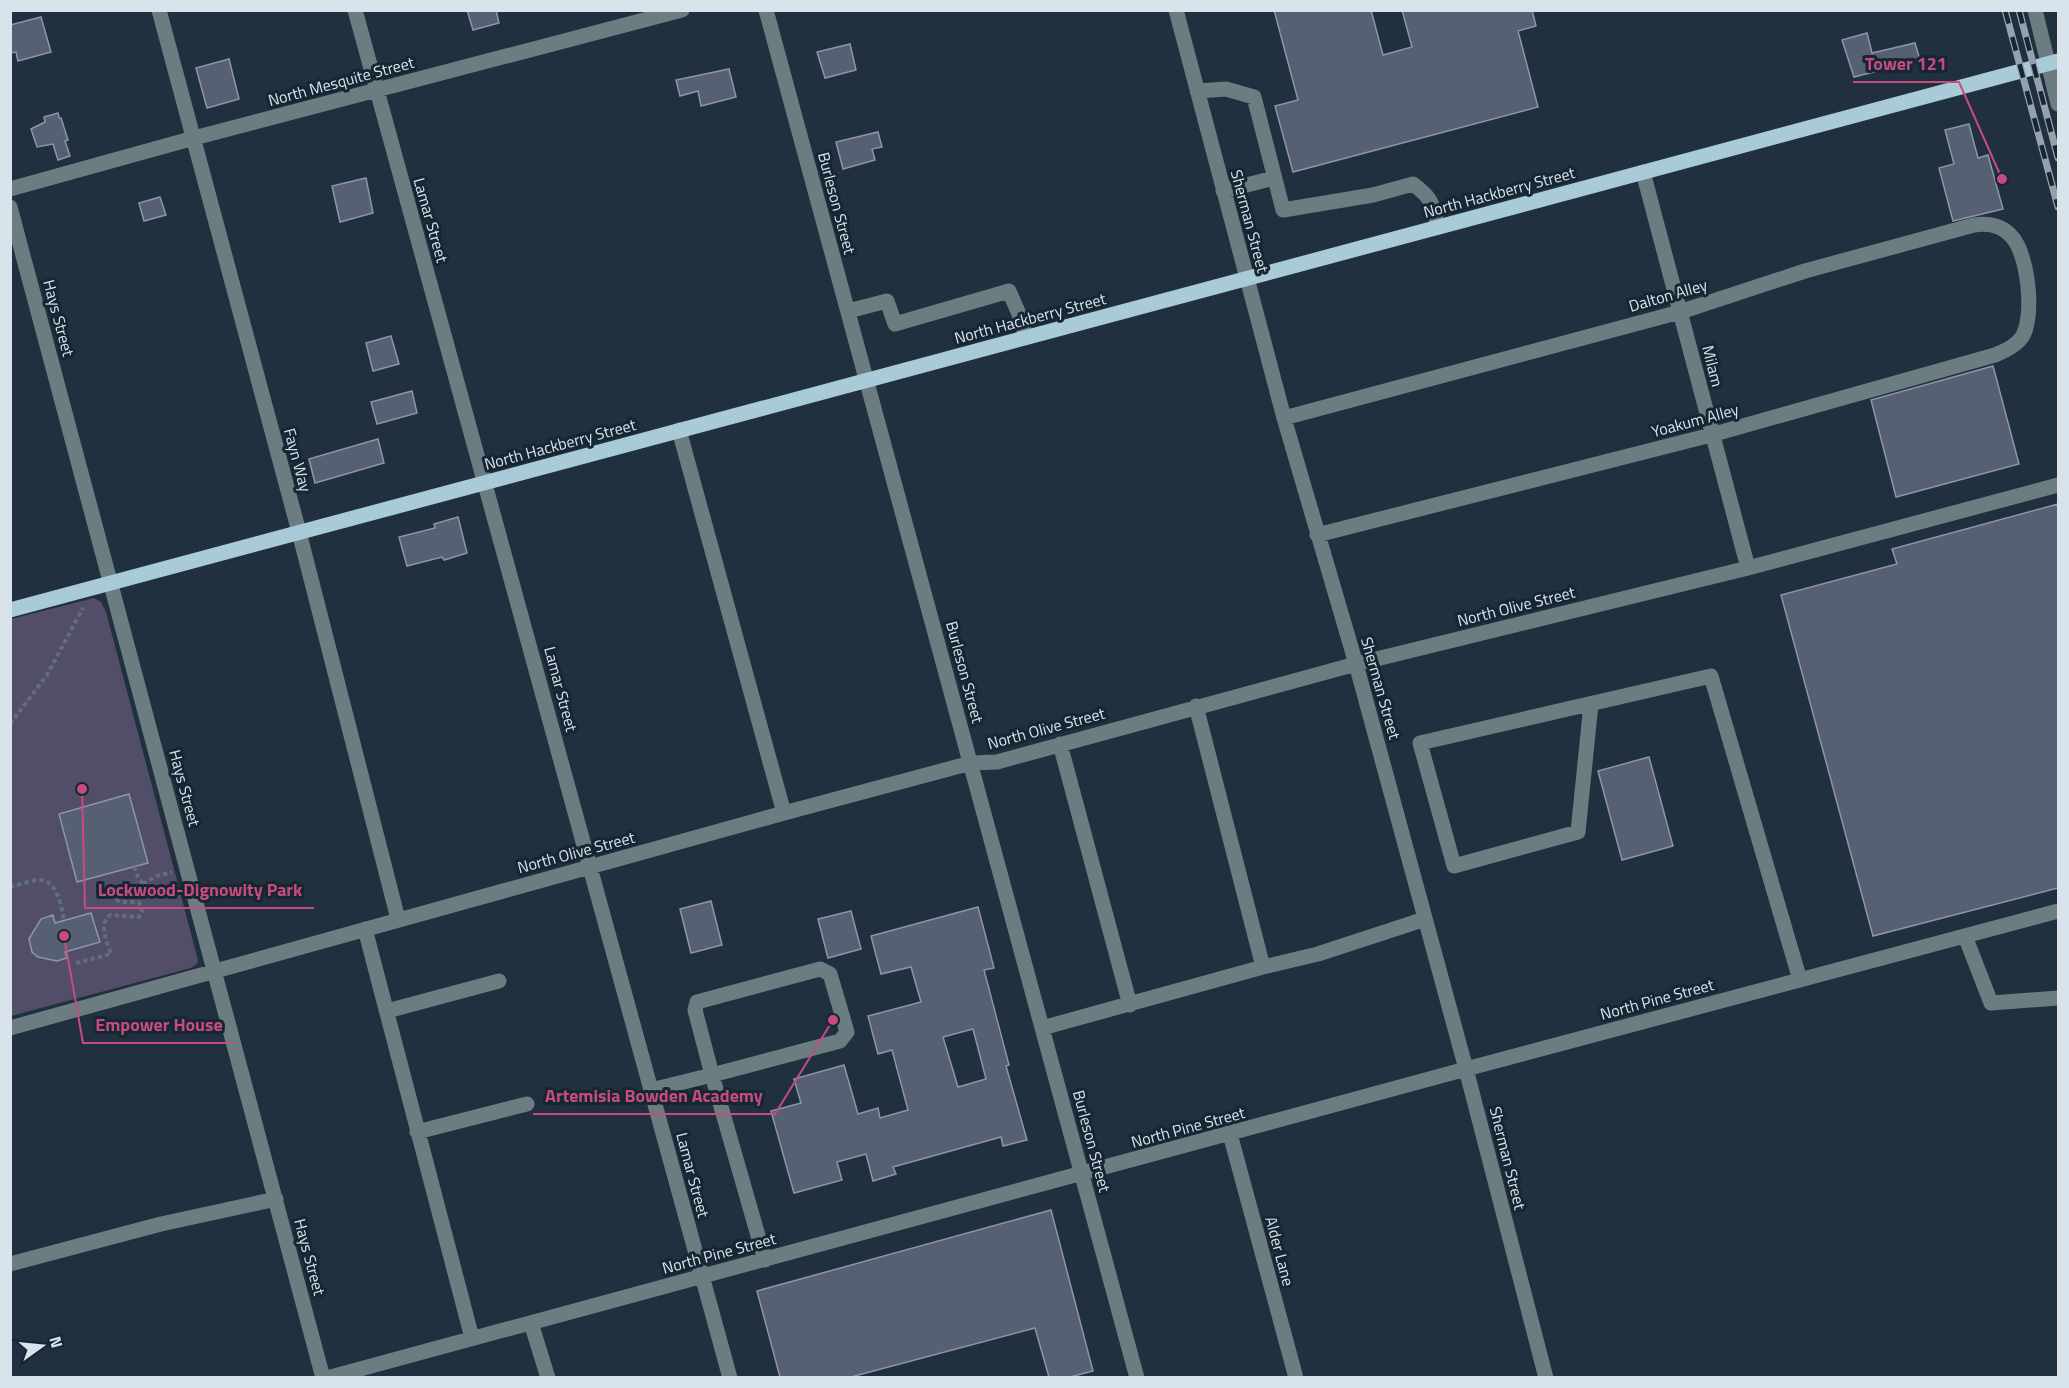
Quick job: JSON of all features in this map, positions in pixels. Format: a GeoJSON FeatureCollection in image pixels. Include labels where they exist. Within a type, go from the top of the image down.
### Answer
{"type":"FeatureCollection","features":[{"type":"Feature","properties":{"kind":"main road","name":"North Hackberry Street"},"geometry":{"type":"LineString","coordinates":[[10,610],[2053,62]]}},
{"type":"Feature","properties":{"kind":"street","name":"Fayn Way"},"geometry":{"type":"LineString","coordinates":[[159,10],[299,532],[398,919]]}},
{"type":"Feature","properties":{"kind":"street","name":"Lamar Street"},"geometry":{"type":"LineString","coordinates":[[355,10],[730,1377]]}},
{"type":"Feature","properties":{"kind":"street","name":"North Mesquite Street"},"geometry":{"type":"LineString","coordinates":[[10,189],[194,138],[682,10]]}},
{"type":"Feature","properties":{"kind":"street","name":"Burleson Street"},"geometry":{"type":"LineString","coordinates":[[766,10],[1135,1377]]}},
{"type":"Feature","properties":{"kind":"street","name":"Sherman Street"},"geometry":{"type":"LineString","coordinates":[[1176,10],[1284,418],[1356,664],[1466,1069],[1545,1377]]}},
{"type":"Feature","properties":{"kind":"street"},"geometry":{"type":"LineString","coordinates":[[2035,10],[2053,62],[2058,104]]}},
{"type":"Feature","properties":{"kind":"street"},"geometry":{"type":"LineString","coordinates":[[1197,91],[1226,89],[1254,98],[1283,210],[1373,195],[1413,184],[1428,196],[1438,227]]}},
{"type":"Feature","properties":{"kind":"street","name":"Milam"},"geometry":{"type":"LineString","coordinates":[[1643,172],[1748,568]]}},
{"type":"Feature","properties":{"kind":"street"},"geometry":{"type":"LineString","coordinates":[[1223,191],[1274,178]]}},
{"type":"Feature","properties":{"kind":"street","name":"Hays Street"},"geometry":{"type":"LineString","coordinates":[[10,207],[325,1377]]}},
{"type":"Feature","properties":{"kind":"street","name":"Dalton Alley"},"geometry":{"type":"LineString","coordinates":[[1284,418],[1680,312],[1805,271],[1960,228],[1987,223],[2013,237],[2019,250],[2027,282]]}},
{"type":"Feature","properties":{"kind":"street","name":"Yoakum Alley"},"geometry":{"type":"LineString","coordinates":[[1317,535],[1712,435],[1995,355],[2019,341],[2024,334],[2029,313],[2027,282]]}},
{"type":"Feature","properties":{"kind":"street"},"geometry":{"type":"LineString","coordinates":[[848,311],[887,302],[896,324],[1009,291],[1026,337]]}},
{"type":"Feature","properties":{"kind":"street"},"geometry":{"type":"LineString","coordinates":[[678,430],[784,813]]}},
{"type":"Feature","properties":{"kind":"street","name":"North Olive Street"},"geometry":{"type":"LineString","coordinates":[[10,1028],[784,813],[971,764],[997,762],[1356,664],[1748,568],[2058,485]]}},
{"type":"Feature","properties":{"kind":"street"},"geometry":{"type":"LineString","coordinates":[[1591,704],[1578,832],[1454,866],[1420,743],[1711,676],[1800,980]]}},
{"type":"Feature","properties":{"kind":"street"},"geometry":{"type":"LineString","coordinates":[[1196,706],[1263,967]]}},
{"type":"Feature","properties":{"kind":"street"},"geometry":{"type":"LineString","coordinates":[[1059,744],[1130,1005]]}},
{"type":"Feature","properties":{"kind":"street","name":"North Pine Street"},"geometry":{"type":"LineString","coordinates":[[325,1377],[2058,911]]}},
{"type":"Feature","properties":{"kind":"street"},"geometry":{"type":"LineString","coordinates":[[1042,1028],[1318,954],[1425,918]]}},
{"type":"Feature","properties":{"kind":"street"},"geometry":{"type":"LineString","coordinates":[[364,929],[472,1338]]}},
{"type":"Feature","properties":{"kind":"street"},"geometry":{"type":"LineString","coordinates":[[1965,936],[1991,1003],[2058,998]]}},
{"type":"Feature","properties":{"kind":"street"},"geometry":{"type":"LineString","coordinates":[[651,1090],[712,1075],[840,1041],[847,1032],[830,974],[820,969],[698,1002],[694,1010],[712,1075],[765,1260]]}},
{"type":"Feature","properties":{"kind":"street"},"geometry":{"type":"LineString","coordinates":[[387,1011],[499,981]]}},
{"type":"Feature","properties":{"kind":"street"},"geometry":{"type":"LineString","coordinates":[[417,1132],[527,1104]]}},
{"type":"Feature","properties":{"kind":"street","name":"Alder Lane"},"geometry":{"type":"LineString","coordinates":[[1230,1134],[1296,1377]]}},
{"type":"Feature","properties":{"kind":"street"},"geometry":{"type":"LineString","coordinates":[[10,1264],[160,1224],[276,1199]]}},
{"type":"Feature","properties":{"kind":"street"},"geometry":{"type":"LineString","coordinates":[[531,1323],[548,1377]]}},
{"type":"Feature","properties":{"kind":"path"},"geometry":{"type":"LineString","coordinates":[[10,724],[46,675],[84,607],[83,602]]}},
{"type":"Feature","properties":{"kind":"path"},"geometry":{"type":"LineString","coordinates":[[134,867],[143,884]]}},
{"type":"Feature","properties":{"kind":"path"},"geometry":{"type":"LineString","coordinates":[[76,963],[111,954],[104,923],[110,915],[139,917],[142,912],[141,905],[138,902],[120,902],[116,899],[118,894],[125,890],[136,889],[156,876],[188,869]]}},
{"type":"Feature","properties":{"kind":"path"},"geometry":{"type":"LineString","coordinates":[[10,887],[40,880],[52,885],[58,896],[64,920]]}},
{"type":"Feature","properties":{"kind":"shaded area"},"geometry":{"type":"Polygon","coordinates":[[[94,598],[101,602],[106,612],[198,960],[197,964],[191,968],[11,1016],[11,619],[94,598]]]}},
{"type":"Feature","properties":{"kind":"building"},"geometry":{"type":"Polygon","coordinates":[[[467,10],[496,10],[499,23],[473,30],[467,10]]]}},
{"type":"Feature","properties":{"kind":"building"},"geometry":{"type":"Polygon","coordinates":[[[1274,10],[1371,10],[1383,55],[1412,47],[1402,10],[1532,10],[1536,26],[1518,31],[1538,107],[1293,172],[1275,106],[1298,100],[1274,10]]]}},
{"type":"Feature","properties":{"kind":"building"},"geometry":{"type":"Polygon","coordinates":[[[41,17],[51,52],[18,61],[16,52],[10,53],[10,25],[41,17]]]}},
{"type":"Feature","properties":{"kind":"building"},"geometry":{"type":"Polygon","coordinates":[[[1867,33],[1872,53],[1915,43],[1920,60],[1854,77],[1842,40],[1867,33]]]}},
{"type":"Feature","properties":{"kind":"building"},"geometry":{"type":"Polygon","coordinates":[[[850,44],[856,70],[825,78],[817,52],[850,44]]]}},
{"type":"Feature","properties":{"kind":"building"},"geometry":{"type":"Polygon","coordinates":[[[229,59],[239,99],[207,108],[196,68],[229,59]]]}},
{"type":"Feature","properties":{"kind":"building"},"geometry":{"type":"Polygon","coordinates":[[[729,69],[736,97],[701,106],[698,91],[680,96],[676,80],[729,69]]]}},
{"type":"Feature","properties":{"kind":"building"},"geometry":{"type":"Polygon","coordinates":[[[58,113],[68,140],[65,141],[70,156],[58,160],[53,144],[37,147],[31,129],[45,122],[44,117],[58,113]]]}},
{"type":"Feature","properties":{"kind":"building"},"geometry":{"type":"Polygon","coordinates":[[[1969,124],[1978,158],[1988,155],[2003,209],[1953,221],[1939,168],[1954,164],[1945,130],[1969,124]]]}},
{"type":"Feature","properties":{"kind":"building"},"geometry":{"type":"Polygon","coordinates":[[[878,132],[882,147],[872,149],[875,160],[843,169],[836,142],[878,132]]]}},
{"type":"Feature","properties":{"kind":"building"},"geometry":{"type":"Polygon","coordinates":[[[366,178],[373,213],[340,222],[332,186],[366,178]]]}},
{"type":"Feature","properties":{"kind":"building"},"geometry":{"type":"Polygon","coordinates":[[[160,197],[166,215],[144,221],[139,203],[160,197]]]}},
{"type":"Feature","properties":{"kind":"building"},"geometry":{"type":"Polygon","coordinates":[[[391,336],[399,364],[373,371],[366,343],[391,336]]]}},
{"type":"Feature","properties":{"kind":"building"},"geometry":{"type":"Polygon","coordinates":[[[1993,366],[2019,464],[1896,497],[1871,400],[1993,366]]]}},
{"type":"Feature","properties":{"kind":"building"},"geometry":{"type":"Polygon","coordinates":[[[412,391],[417,413],[377,424],[371,402],[412,391]]]}},
{"type":"Feature","properties":{"kind":"building"},"geometry":{"type":"Polygon","coordinates":[[[378,439],[384,463],[315,483],[309,459],[378,439]]]}},
{"type":"Feature","properties":{"kind":"building"},"geometry":{"type":"Polygon","coordinates":[[[2058,504],[2058,888],[1873,936],[1781,595],[1897,564],[1892,549],[2058,504]]]}},
{"type":"Feature","properties":{"kind":"building"},"geometry":{"type":"Polygon","coordinates":[[[458,517],[467,553],[444,560],[442,557],[407,566],[399,537],[435,528],[434,524],[458,517]]]}},
{"type":"Feature","properties":{"kind":"building"},"geometry":{"type":"Polygon","coordinates":[[[1649,757],[1673,846],[1622,860],[1598,771],[1649,757]]]}},
{"type":"Feature","properties":{"kind":"building"},"geometry":{"type":"Polygon","coordinates":[[[129,794],[148,863],[77,882],[59,814],[129,794]]]}},
{"type":"Feature","properties":{"kind":"building"},"geometry":{"type":"Polygon","coordinates":[[[711,901],[722,945],[691,953],[680,909],[711,901]]]}},
{"type":"Feature","properties":{"kind":"building"},"geometry":{"type":"Polygon","coordinates":[[[978,907],[994,968],[984,970],[1009,1065],[1006,1066],[1027,1140],[1003,1146],[1001,1137],[893,1167],[896,1174],[873,1181],[866,1154],[837,1162],[842,1180],[794,1193],[771,1111],[801,1103],[794,1079],[844,1065],[858,1114],[878,1108],[880,1118],[908,1110],[892,1050],[878,1054],[868,1016],[921,1002],[911,967],[881,974],[871,936],[978,907]],[[973,1029],[943,1037],[958,1087],[986,1079],[973,1029]]]}},
{"type":"Feature","properties":{"kind":"building"},"geometry":{"type":"Polygon","coordinates":[[[851,911],[861,949],[828,958],[818,919],[851,911]]]}},
{"type":"Feature","properties":{"kind":"building"},"geometry":{"type":"Polygon","coordinates":[[[91,913],[100,942],[65,952],[67,958],[57,961],[38,957],[32,952],[29,939],[41,919],[53,915],[55,923],[91,913]]]}},
{"type":"Feature","properties":{"kind":"building"},"geometry":{"type":"Polygon","coordinates":[[[1051,1210],[1093,1371],[1070,1377],[1049,1377],[1035,1328],[851,1377],[780,1377],[757,1291],[1051,1210]]]}},
{"type":"Feature","properties":{"kind":"railway"},"geometry":{"type":"LineString","coordinates":[[2005,10],[2058,207]]}},
{"type":"Feature","properties":{"kind":"railway"},"geometry":{"type":"LineString","coordinates":[[2019,10],[2058,158]]}},
{"type":"Feature","properties":{"kind":"place","name":"Tower 121"},"geometry":{"type":"Point","coordinates":[2002,179]}},
{"type":"Feature","properties":{"kind":"place","name":"Lockwood-Dignowity Park"},"geometry":{"type":"Point","coordinates":[82,789]}},
{"type":"Feature","properties":{"kind":"place","name":"Empower House"},"geometry":{"type":"Point","coordinates":[64,936]}},
{"type":"Feature","properties":{"kind":"place","name":"Artemisia Bowden Academy"},"geometry":{"type":"Point","coordinates":[833,1020]}}]}
